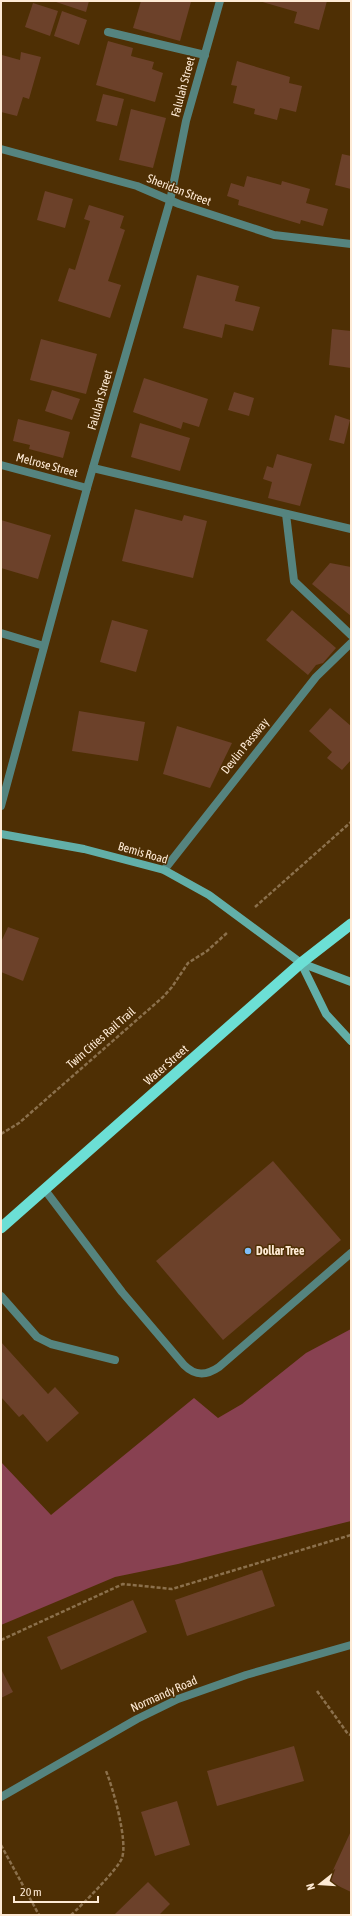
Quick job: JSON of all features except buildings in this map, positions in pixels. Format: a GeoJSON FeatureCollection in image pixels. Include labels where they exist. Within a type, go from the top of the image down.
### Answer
{"type":"FeatureCollection","features":[{"type":"Feature","properties":{"kind":"highway","name":"Water Street"},"geometry":{"type":"LineString","coordinates":[[1,1228],[301,963],[351,924]]}},
{"type":"Feature","properties":{"kind":"main road","name":"Bemis Road"},"geometry":{"type":"LineString","coordinates":[[1,834],[84,849],[164,870],[209,895],[301,963]]}},
{"type":"Feature","properties":{"kind":"main road"},"geometry":{"type":"LineString","coordinates":[[301,963],[351,982]]}},
{"type":"Feature","properties":{"kind":"main road"},"geometry":{"type":"LineString","coordinates":[[301,963],[326,1014],[351,1041]]}},
{"type":"Feature","properties":{"kind":"street","name":"Falulah Street"},"geometry":{"type":"LineString","coordinates":[[1,806],[87,488],[170,201],[186,121],[220,1]]}},
{"type":"Feature","properties":{"kind":"street"},"geometry":{"type":"LineString","coordinates":[[108,32],[205,55]]}},
{"type":"Feature","properties":{"kind":"street","name":"Sheridan Street"},"geometry":{"type":"LineString","coordinates":[[1,149],[137,186],[170,201],[274,235],[351,244]]}},
{"type":"Feature","properties":{"kind":"street","name":"Melrose Street"},"geometry":{"type":"LineString","coordinates":[[1,465],[87,488]]}},
{"type":"Feature","properties":{"kind":"street"},"geometry":{"type":"LineString","coordinates":[[93,468],[351,529]]}},
{"type":"Feature","properties":{"kind":"street"},"geometry":{"type":"LineString","coordinates":[[286,514],[294,581],[351,635]]}},
{"type":"Feature","properties":{"kind":"street"},"geometry":{"type":"LineString","coordinates":[[1,633],[44,646]]}},
{"type":"Feature","properties":{"kind":"street","name":"Devlin Passway"},"geometry":{"type":"LineString","coordinates":[[164,870],[316,677],[351,643]]}},
{"type":"Feature","properties":{"kind":"street"},"geometry":{"type":"LineString","coordinates":[[45,1190],[122,1292],[184,1365],[196,1373],[208,1373],[219,1367],[351,1252]]}},
{"type":"Feature","properties":{"kind":"street"},"geometry":{"type":"LineString","coordinates":[[1,1296],[37,1337],[51,1344],[115,1360]]}},
{"type":"Feature","properties":{"kind":"street","name":"Normandy Road"},"geometry":{"type":"LineString","coordinates":[[1,1797],[155,1709],[201,1690],[246,1675],[351,1645]]}},
{"type":"Feature","properties":{"kind":"path"},"geometry":{"type":"LineString","coordinates":[[270,893],[351,822]]}},
{"type":"Feature","properties":{"kind":"path","name":"Twin Cities Rail Trail"},"geometry":{"type":"LineString","coordinates":[[1,1134],[19,1122],[163,997],[172,987],[188,962],[207,951]]}},
{"type":"Feature","properties":{"kind":"path"},"geometry":{"type":"LineString","coordinates":[[1,1640],[122,1584],[172,1589],[351,1535]]}},
{"type":"Feature","properties":{"kind":"path"},"geometry":{"type":"LineString","coordinates":[[318,1691],[348,1734],[351,1735]]}},
{"type":"Feature","properties":{"kind":"path"},"geometry":{"type":"LineString","coordinates":[[71,1915],[101,1885],[122,1858],[123,1831],[112,1785],[106,1771]]}},
{"type":"Feature","properties":{"kind":"path"},"geometry":{"type":"LineString","coordinates":[[1,1845],[38,1915]]}},
{"type":"Feature","properties":{"kind":"shaded area"},"geometry":{"type":"Polygon","coordinates":[[[351,1329],[351,1521],[178,1564],[115,1577],[1,1625],[1,1462],[51,1515],[194,1398],[218,1418],[242,1404],[306,1353],[351,1329]]]}},
{"type":"Feature","properties":{"kind":"place","name":"Dollar Tree"},"geometry":{"type":"Point","coordinates":[248,1251]}}]}
